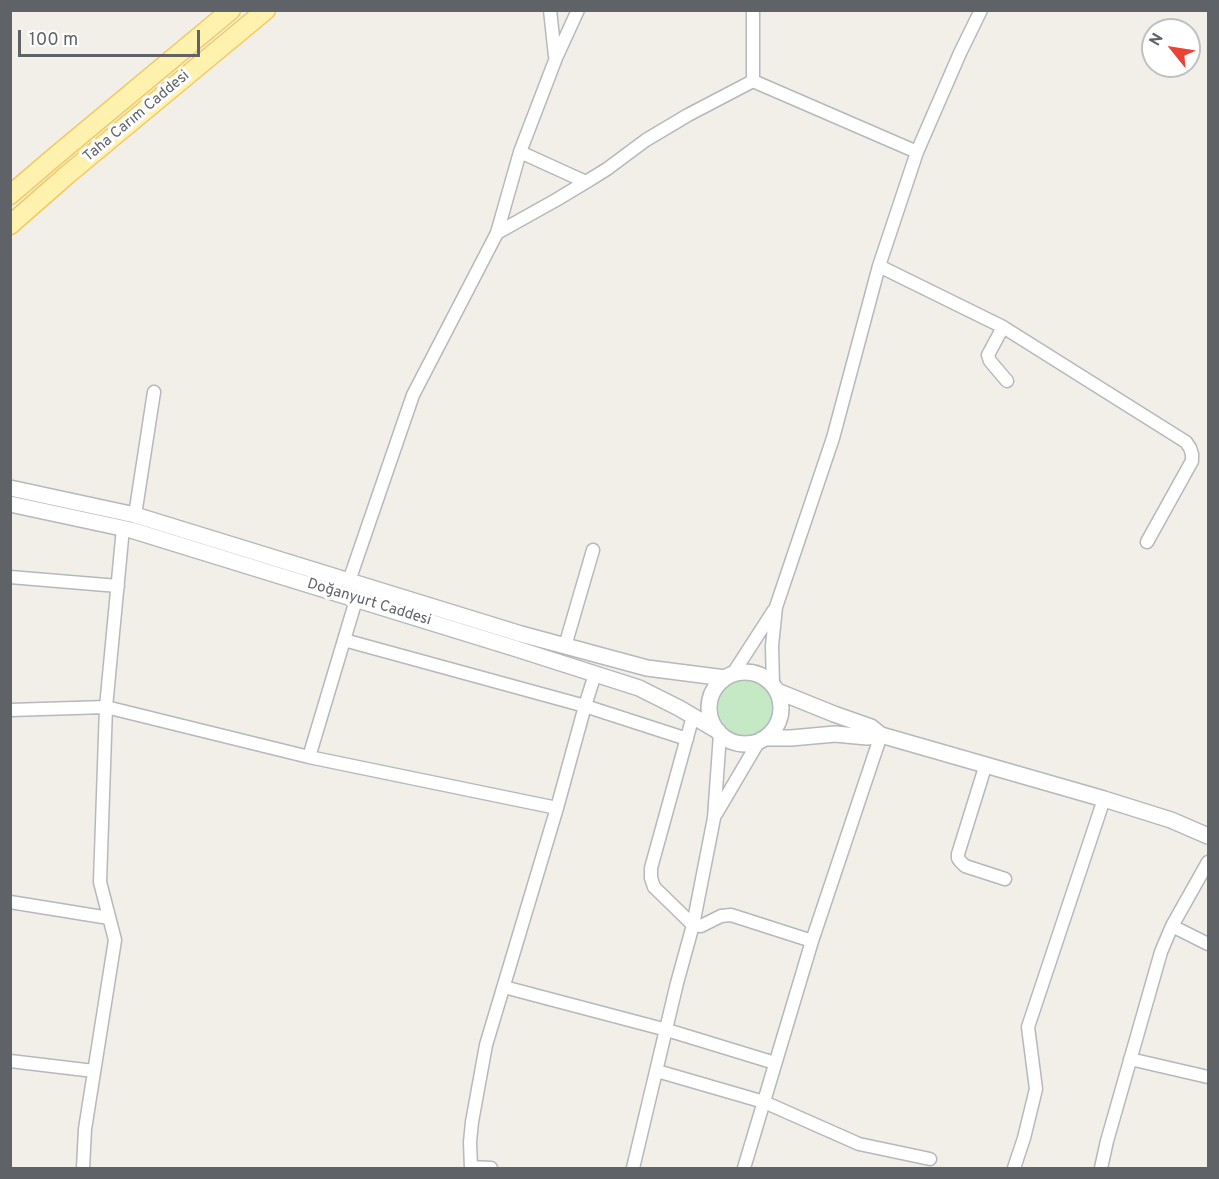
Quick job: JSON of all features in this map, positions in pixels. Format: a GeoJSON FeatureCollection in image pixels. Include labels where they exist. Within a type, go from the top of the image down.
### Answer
{"type":"FeatureCollection","features":[{"type":"Feature","properties":{"kind":"main road","name":"Taha Carım Caddesi"},"geometry":{"type":"LineString","coordinates":[[10,195],[231,10]]}},
{"type":"Feature","properties":{"kind":"main road","name":"Taha Carım Caddesi"},"geometry":{"type":"LineString","coordinates":[[10,225],[66,175],[266,10]]}},
{"type":"Feature","properties":{"kind":"street"},"geometry":{"type":"LineString","coordinates":[[550,10],[556,58]]}},
{"type":"Feature","properties":{"kind":"street"},"geometry":{"type":"LineString","coordinates":[[349,581],[413,395],[497,233],[520,152],[556,58],[578,10]]}},
{"type":"Feature","properties":{"kind":"street"},"geometry":{"type":"LineString","coordinates":[[753,10],[753,81]]}},
{"type":"Feature","properties":{"kind":"street"},"geometry":{"type":"LineString","coordinates":[[714,818],[762,740],[776,727],[781,713],[775,688],[772,646],[776,607],[833,438],[879,266],[917,152],[981,10]]}},
{"type":"Feature","properties":{"kind":"street"},"geometry":{"type":"LineString","coordinates":[[753,81],[917,152]]}},
{"type":"Feature","properties":{"kind":"street"},"geometry":{"type":"LineString","coordinates":[[497,233],[586,182],[646,140],[688,115],[753,81]]}},
{"type":"Feature","properties":{"kind":"street"},"geometry":{"type":"LineString","coordinates":[[520,152],[586,182]]}},
{"type":"Feature","properties":{"kind":"street"},"geometry":{"type":"LineString","coordinates":[[879,266],[1003,327],[1186,442],[1192,454],[1192,461],[1147,542]]}},
{"type":"Feature","properties":{"kind":"street"},"geometry":{"type":"LineString","coordinates":[[1003,327],[988,355],[990,361],[1007,381]]}},
{"type":"Feature","properties":{"kind":"street"},"geometry":{"type":"LineString","coordinates":[[135,515],[154,392]]}},
{"type":"Feature","properties":{"kind":"street","name":"Doğanyurt Caddesi"},"geometry":{"type":"LineString","coordinates":[[10,488],[135,515],[521,634],[647,668],[729,677]]}},
{"type":"Feature","properties":{"kind":"street","name":"Doğanyurt Caddesi"},"geometry":{"type":"LineString","coordinates":[[10,504],[123,528],[177,543],[639,688],[719,732]]}},
{"type":"Feature","properties":{"kind":"street"},"geometry":{"type":"LineString","coordinates":[[82,1168],[85,1129],[115,940],[100,882],[106,707],[123,528]]}},
{"type":"Feature","properties":{"kind":"street"},"geometry":{"type":"LineString","coordinates":[[566,646],[593,550]]}},
{"type":"Feature","properties":{"kind":"street"},"geometry":{"type":"LineString","coordinates":[[10,577],[118,586]]}},
{"type":"Feature","properties":{"kind":"street"},"geometry":{"type":"LineString","coordinates":[[309,757],[356,600]]}},
{"type":"Feature","properties":{"kind":"street"},"geometry":{"type":"LineString","coordinates":[[776,607],[729,677],[715,689],[710,703],[711,718],[719,732],[737,743],[752,744],[762,740],[835,734],[867,737],[881,735]]}},
{"type":"Feature","properties":{"kind":"street"},"geometry":{"type":"LineString","coordinates":[[344,640],[585,706],[687,739]]}},
{"type":"Feature","properties":{"kind":"street"},"geometry":{"type":"LineString","coordinates":[[729,677],[739,673],[754,673],[768,680],[775,688],[834,714],[871,727],[881,735],[1104,799],[1171,820],[1209,836]]}},
{"type":"Feature","properties":{"kind":"street"},"geometry":{"type":"LineString","coordinates":[[491,1168],[471,1168],[474,1111],[486,1045],[595,674]]}},
{"type":"Feature","properties":{"kind":"street"},"geometry":{"type":"LineString","coordinates":[[10,710],[106,707],[309,757],[556,807]]}},
{"type":"Feature","properties":{"kind":"street"},"geometry":{"type":"LineString","coordinates":[[693,716],[651,868],[654,887],[693,925],[701,926],[721,916],[731,915],[812,941]]}},
{"type":"Feature","properties":{"kind":"street"},"geometry":{"type":"LineString","coordinates":[[633,1168],[677,982],[693,925],[714,818],[719,732]]}},
{"type":"Feature","properties":{"kind":"street"},"geometry":{"type":"LineString","coordinates":[[744,1168],[812,941],[881,735]]}},
{"type":"Feature","properties":{"kind":"street"},"geometry":{"type":"LineString","coordinates":[[986,764],[958,858],[965,866],[1005,879]]}},
{"type":"Feature","properties":{"kind":"street"},"geometry":{"type":"LineString","coordinates":[[1014,1168],[1036,1089],[1028,1028],[1104,799]]}},
{"type":"Feature","properties":{"kind":"street"},"geometry":{"type":"LineString","coordinates":[[1101,1168],[1161,952],[1172,926],[1209,862]]}},
{"type":"Feature","properties":{"kind":"street"},"geometry":{"type":"LineString","coordinates":[[10,902],[109,918]]}},
{"type":"Feature","properties":{"kind":"street"},"geometry":{"type":"LineString","coordinates":[[1172,926],[1209,944]]}},
{"type":"Feature","properties":{"kind":"street"},"geometry":{"type":"LineString","coordinates":[[504,987],[667,1030],[776,1063]]}},
{"type":"Feature","properties":{"kind":"street"},"geometry":{"type":"LineString","coordinates":[[1130,1059],[1208,1077]]}},
{"type":"Feature","properties":{"kind":"street"},"geometry":{"type":"LineString","coordinates":[[10,1060],[94,1071]]}},
{"type":"Feature","properties":{"kind":"street"},"geometry":{"type":"LineString","coordinates":[[657,1071],[764,1102],[859,1144],[930,1159]]}},
{"type":"Feature","properties":{"kind":"green space"},"geometry":{"type":"Polygon","coordinates":[[[745,678],[762,683],[770,691],[775,708],[770,725],[762,733],[745,738],[728,733],[720,725],[715,708],[720,691],[728,683],[745,678]]]}}]}
